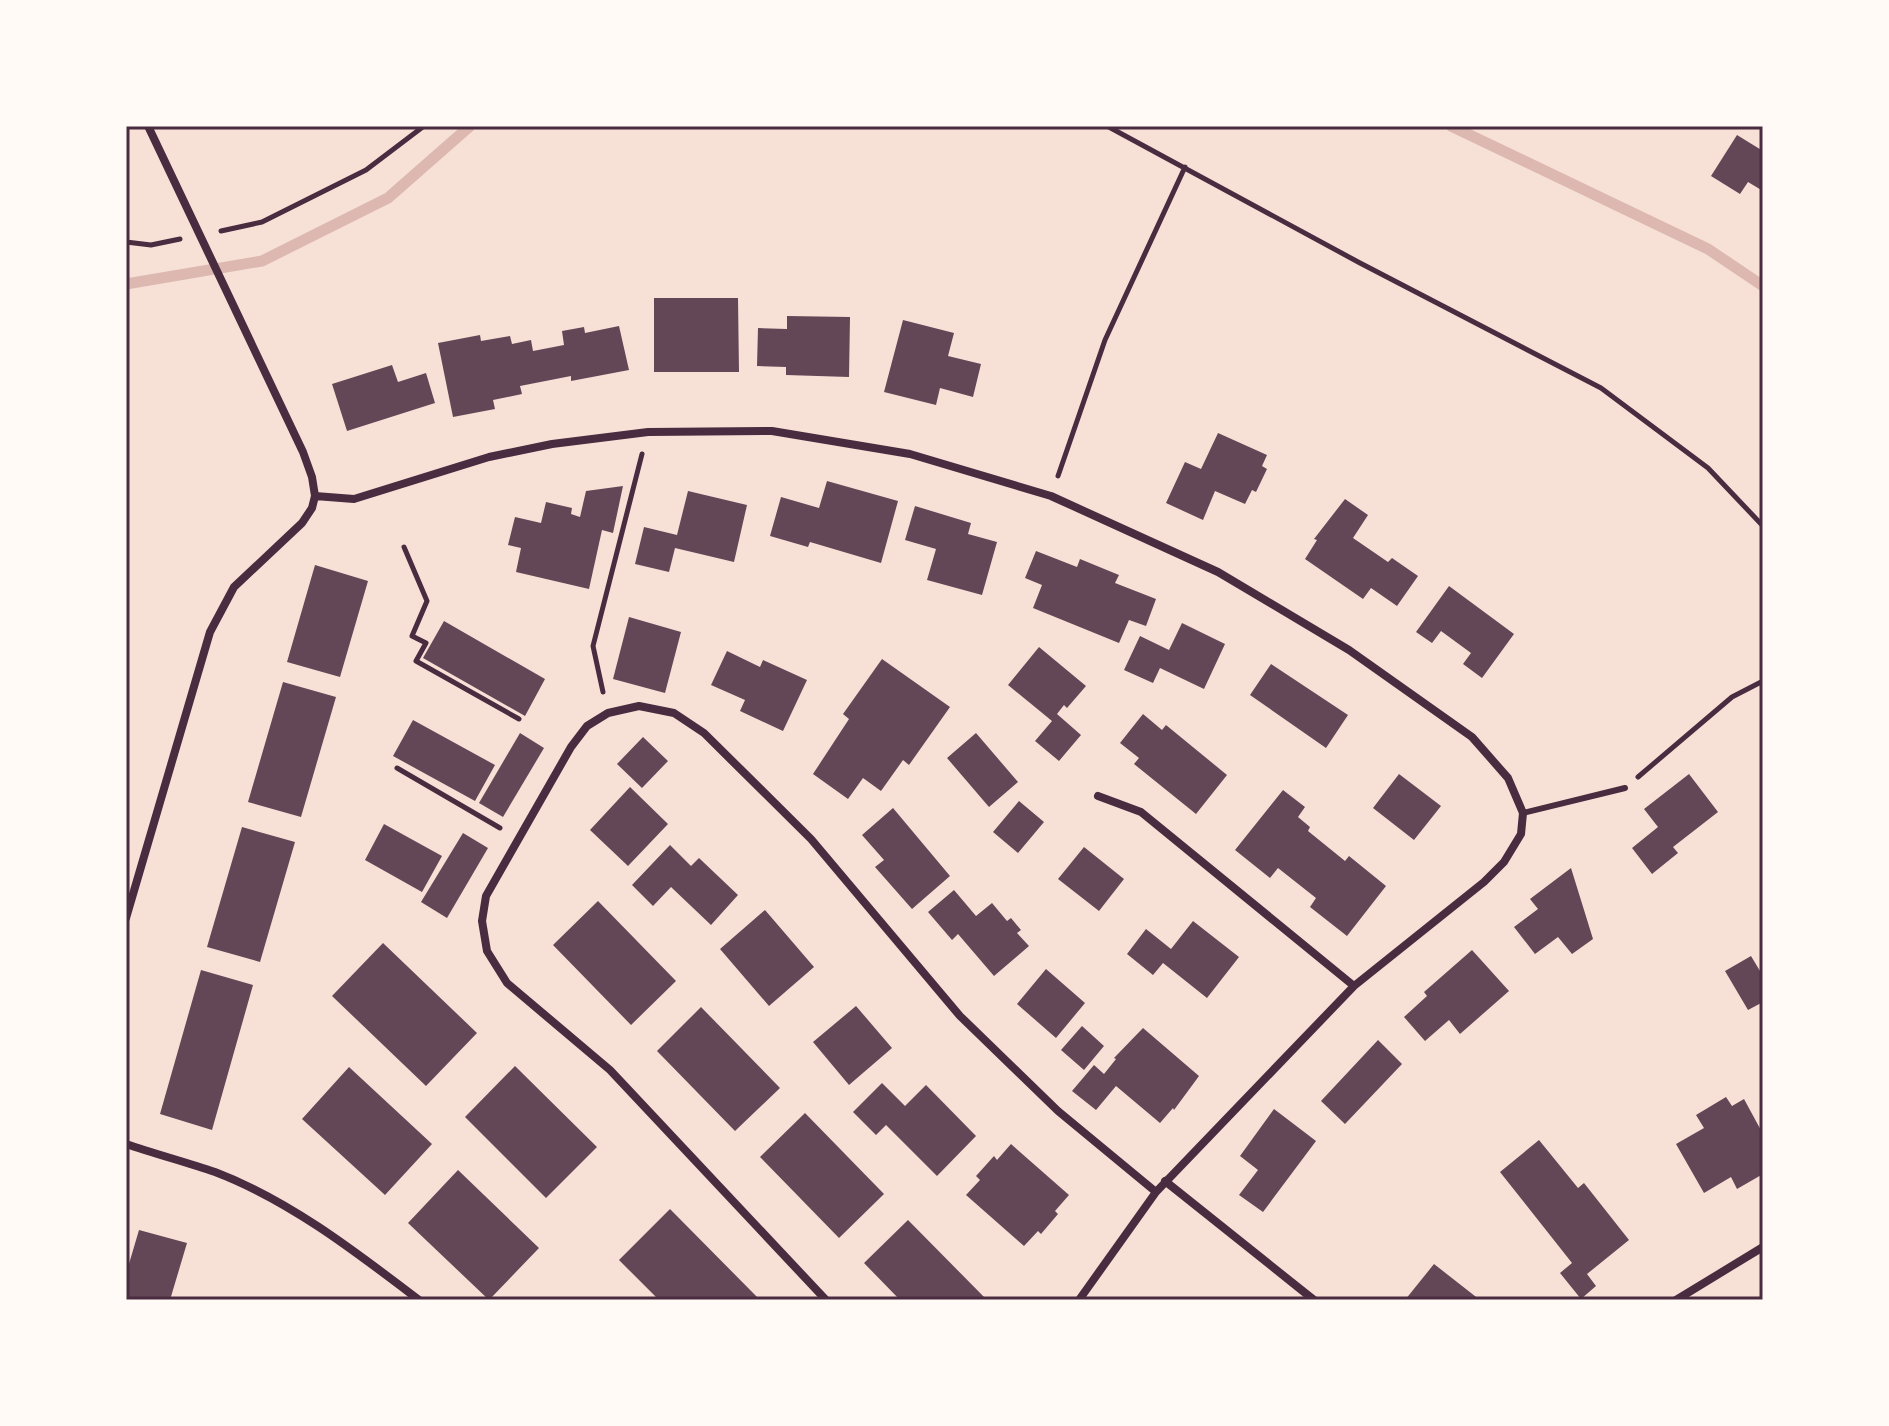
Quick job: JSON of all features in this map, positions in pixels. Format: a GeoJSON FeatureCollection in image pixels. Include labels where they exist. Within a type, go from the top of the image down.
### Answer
{"type":"FeatureCollection","features":[{"type":"Feature","properties":{"kind":"street"},"geometry":{"type":"LineString","coordinates":[[126,918],[210,632],[234,587],[302,523],[312,508],[315,496],[303,452],[148,126]]}},
{"type":"Feature","properties":{"kind":"street"},"geometry":{"type":"LineString","coordinates":[[315,496],[354,499],[489,457],[552,444],[648,432],[772,431],[910,454],[1051,496],[1218,572],[1349,650],[1472,737],[1508,778],[1523,813],[1521,834],[1504,862],[1484,882],[1354,986],[1165,1181],[1079,1300]]}},
{"type":"Feature","properties":{"kind":"street"},"geometry":{"type":"LineString","coordinates":[[826,1300],[610,1070],[507,983],[487,951],[482,921],[486,896],[571,747],[587,726],[608,713],[639,706],[674,713],[704,733],[811,839],[960,1016],[1058,1111],[1156,1192]]}},
{"type":"Feature","properties":{"kind":"street"},"geometry":{"type":"LineString","coordinates":[[1098,796],[1141,812],[1354,986]]}},
{"type":"Feature","properties":{"kind":"street"},"geometry":{"type":"LineString","coordinates":[[126,1144],[217,1173],[281,1205],[359,1254],[419,1300]]}},
{"type":"Feature","properties":{"kind":"street"},"geometry":{"type":"LineString","coordinates":[[1165,1181],[1314,1300]]}},
{"type":"Feature","properties":{"kind":"street"},"geometry":{"type":"LineString","coordinates":[[1676,1300],[1763,1247]]}},
{"type":"Feature","properties":{"kind":"lane"},"geometry":{"type":"LineString","coordinates":[[1523,813],[1625,788]]}},
{"type":"Feature","properties":{"kind":"path"},"geometry":{"type":"LineString","coordinates":[[207,234],[262,222],[275,216],[366,170],[424,126]]}},
{"type":"Feature","properties":{"kind":"path"},"geometry":{"type":"LineString","coordinates":[[1107,126],[1360,263],[1601,388],[1708,468],[1763,526]]}},
{"type":"Feature","properties":{"kind":"path"},"geometry":{"type":"LineString","coordinates":[[1051,496],[1105,340],[1185,167]]}},
{"type":"Feature","properties":{"kind":"path"},"geometry":{"type":"LineString","coordinates":[[126,242],[151,245],[193,237]]}},
{"type":"Feature","properties":{"kind":"path"},"geometry":{"type":"LineString","coordinates":[[608,713],[593,646],[648,432]]}},
{"type":"Feature","properties":{"kind":"path"},"geometry":{"type":"LineString","coordinates":[[404,547],[427,601],[412,636],[426,643],[416,661],[519,719]]}},
{"type":"Feature","properties":{"kind":"path"},"geometry":{"type":"LineString","coordinates":[[1625,788],[1732,697],[1763,681]]}},
{"type":"Feature","properties":{"kind":"path"},"geometry":{"type":"LineString","coordinates":[[397,768],[518,839]]}},
{"type":"Feature","properties":{"kind":"building"},"geometry":{"type":"Polygon","coordinates":[[[1737,135],[1763,151],[1763,191],[1748,182],[1740,194],[1711,176],[1737,135]]]}},
{"type":"Feature","properties":{"kind":"building"},"geometry":{"type":"Polygon","coordinates":[[[654,298],[738,298],[739,372],[654,372],[654,298]]]}},
{"type":"Feature","properties":{"kind":"building"},"geometry":{"type":"Polygon","coordinates":[[[787,316],[850,317],[849,377],[786,375],[786,367],[757,366],[758,328],[787,329],[787,316]]]}},
{"type":"Feature","properties":{"kind":"building"},"geometry":{"type":"Polygon","coordinates":[[[903,320],[954,333],[948,356],[981,364],[973,397],[940,388],[936,405],[884,392],[903,320]]]}},
{"type":"Feature","properties":{"kind":"building"},"geometry":{"type":"Polygon","coordinates":[[[619,326],[629,370],[571,381],[571,376],[520,386],[522,394],[493,400],[495,409],[453,417],[438,343],[480,335],[481,341],[510,336],[512,344],[531,340],[533,351],[564,345],[562,331],[584,327],[585,333],[619,326]]]}},
{"type":"Feature","properties":{"kind":"building"},"geometry":{"type":"Polygon","coordinates":[[[392,365],[398,382],[426,373],[435,403],[347,431],[332,384],[392,365]]]}},
{"type":"Feature","properties":{"kind":"building"},"geometry":{"type":"Polygon","coordinates":[[[1218,433],[1267,455],[1262,466],[1267,469],[1256,492],[1252,490],[1245,504],[1215,491],[1203,520],[1166,503],[1185,462],[1201,469],[1218,433]]]}},
{"type":"Feature","properties":{"kind":"building"},"geometry":{"type":"Polygon","coordinates":[[[827,481],[898,501],[881,563],[810,542],[808,547],[770,536],[781,497],[819,508],[827,481]]]}},
{"type":"Feature","properties":{"kind":"building"},"geometry":{"type":"Polygon","coordinates":[[[623,486],[613,533],[602,530],[589,589],[516,572],[521,548],[508,545],[515,517],[541,523],[546,502],[572,508],[571,514],[580,517],[586,491],[623,486]]]}},
{"type":"Feature","properties":{"kind":"building"},"geometry":{"type":"Polygon","coordinates":[[[688,491],[747,505],[734,562],[675,548],[669,572],[635,564],[644,527],[677,535],[688,491]]]}},
{"type":"Feature","properties":{"kind":"building"},"geometry":{"type":"Polygon","coordinates":[[[1345,499],[1368,515],[1353,538],[1388,562],[1392,558],[1418,576],[1397,606],[1371,588],[1363,599],[1305,559],[1317,540],[1314,539],[1345,499]]]}},
{"type":"Feature","properties":{"kind":"building"},"geometry":{"type":"Polygon","coordinates":[[[915,506],[971,523],[968,534],[997,542],[982,595],[927,580],[936,549],[905,540],[915,506]]]}},
{"type":"Feature","properties":{"kind":"building"},"geometry":{"type":"Polygon","coordinates":[[[1036,551],[1077,567],[1080,559],[1119,575],[1115,583],[1156,599],[1146,626],[1129,620],[1119,643],[1033,608],[1042,585],[1025,578],[1036,551]]]}},
{"type":"Feature","properties":{"kind":"building"},"geometry":{"type":"Polygon","coordinates":[[[315,565],[368,581],[340,677],[287,662],[315,565]]]}},
{"type":"Feature","properties":{"kind":"building"},"geometry":{"type":"Polygon","coordinates":[[[1449,586],[1514,634],[1482,678],[1463,664],[1471,653],[1441,631],[1432,643],[1416,632],[1449,586]]]}},
{"type":"Feature","properties":{"kind":"building"},"geometry":{"type":"Polygon","coordinates":[[[629,617],[681,632],[665,693],[613,679],[629,617]]]}},
{"type":"Feature","properties":{"kind":"building"},"geometry":{"type":"Polygon","coordinates":[[[444,621],[545,679],[525,716],[423,658],[444,621]]]}},
{"type":"Feature","properties":{"kind":"building"},"geometry":{"type":"Polygon","coordinates":[[[1182,623],[1225,644],[1204,689],[1160,668],[1153,683],[1124,670],[1140,636],[1169,650],[1182,623]]]}},
{"type":"Feature","properties":{"kind":"building"},"geometry":{"type":"Polygon","coordinates":[[[1039,647],[1086,686],[1067,708],[1064,705],[1057,714],[1081,735],[1059,761],[1035,741],[1052,721],[1008,685],[1039,647]]]}},
{"type":"Feature","properties":{"kind":"building"},"geometry":{"type":"Polygon","coordinates":[[[727,651],[760,667],[763,660],[807,680],[783,731],[740,711],[745,700],[711,685],[727,651]]]}},
{"type":"Feature","properties":{"kind":"building"},"geometry":{"type":"Polygon","coordinates":[[[882,659],[950,707],[909,765],[903,760],[881,791],[863,778],[848,799],[813,774],[849,719],[843,714],[882,659]]]}},
{"type":"Feature","properties":{"kind":"building"},"geometry":{"type":"Polygon","coordinates":[[[1271,664],[1348,715],[1326,748],[1250,695],[1271,664]]]}},
{"type":"Feature","properties":{"kind":"building"},"geometry":{"type":"Polygon","coordinates":[[[283,682],[336,697],[301,817],[248,802],[283,682]]]}},
{"type":"Feature","properties":{"kind":"building"},"geometry":{"type":"Polygon","coordinates":[[[1143,714],[1162,730],[1166,725],[1227,775],[1196,814],[1134,764],[1139,758],[1120,743],[1143,714]]]}},
{"type":"Feature","properties":{"kind":"building"},"geometry":{"type":"Polygon","coordinates":[[[413,720],[495,765],[475,801],[393,756],[413,720]]]}},
{"type":"Feature","properties":{"kind":"building"},"geometry":{"type":"Polygon","coordinates":[[[520,733],[544,748],[503,817],[479,803],[520,733]]]}},
{"type":"Feature","properties":{"kind":"building"},"geometry":{"type":"Polygon","coordinates":[[[976,733],[1018,782],[989,807],[947,758],[976,733]]]}},
{"type":"Feature","properties":{"kind":"building"},"geometry":{"type":"Polygon","coordinates":[[[643,737],[668,761],[642,788],[617,764],[643,737]]]}},
{"type":"Feature","properties":{"kind":"building"},"geometry":{"type":"Polygon","coordinates":[[[1399,774],[1441,806],[1414,840],[1373,808],[1399,774]]]}},
{"type":"Feature","properties":{"kind":"building"},"geometry":{"type":"Polygon","coordinates":[[[1689,774],[1718,812],[1673,847],[1678,853],[1652,874],[1632,848],[1658,827],[1644,809],[1689,774]]]}},
{"type":"Feature","properties":{"kind":"building"},"geometry":{"type":"Polygon","coordinates":[[[630,787],[668,824],[628,866],[590,830],[630,787]]]}},
{"type":"Feature","properties":{"kind":"building"},"geometry":{"type":"Polygon","coordinates":[[[1283,790],[1305,807],[1298,817],[1310,827],[1308,831],[1345,861],[1349,856],[1386,886],[1347,936],[1310,907],[1316,898],[1278,868],[1270,878],[1235,850],[1283,790]]]}},
{"type":"Feature","properties":{"kind":"building"},"geometry":{"type":"Polygon","coordinates":[[[1019,801],[1044,822],[1018,853],[993,832],[1019,801]]]}},
{"type":"Feature","properties":{"kind":"building"},"geometry":{"type":"Polygon","coordinates":[[[893,808],[950,876],[912,909],[875,867],[884,860],[862,835],[893,808]]]}},
{"type":"Feature","properties":{"kind":"building"},"geometry":{"type":"Polygon","coordinates":[[[384,824],[442,856],[422,892],[365,860],[384,824]]]}},
{"type":"Feature","properties":{"kind":"building"},"geometry":{"type":"Polygon","coordinates":[[[242,827],[295,842],[260,962],[207,947],[242,827]]]}},
{"type":"Feature","properties":{"kind":"building"},"geometry":{"type":"Polygon","coordinates":[[[463,833],[488,848],[447,918],[421,902],[463,833]]]}},
{"type":"Feature","properties":{"kind":"building"},"geometry":{"type":"Polygon","coordinates":[[[670,845],[691,866],[699,858],[738,895],[711,925],[671,887],[653,906],[632,885],[670,845]]]}},
{"type":"Feature","properties":{"kind":"building"},"geometry":{"type":"Polygon","coordinates":[[[1084,847],[1124,879],[1099,911],[1058,879],[1084,847]]]}},
{"type":"Feature","properties":{"kind":"building"},"geometry":{"type":"Polygon","coordinates":[[[1571,868],[1593,939],[1572,954],[1558,937],[1535,954],[1514,927],[1538,909],[1530,899],[1571,868]]]}},
{"type":"Feature","properties":{"kind":"building"},"geometry":{"type":"Polygon","coordinates":[[[954,890],[976,916],[992,903],[1007,921],[1011,918],[1021,930],[1017,933],[1029,946],[994,976],[958,934],[952,940],[928,912],[954,890]]]}},
{"type":"Feature","properties":{"kind":"building"},"geometry":{"type":"Polygon","coordinates":[[[598,901],[676,981],[631,1025],[553,945],[598,901]]]}},
{"type":"Feature","properties":{"kind":"building"},"geometry":{"type":"Polygon","coordinates":[[[765,910],[814,967],[769,1006],[720,949],[765,910]]]}},
{"type":"Feature","properties":{"kind":"building"},"geometry":{"type":"Polygon","coordinates":[[[1193,921],[1239,957],[1207,998],[1163,963],[1153,975],[1127,954],[1146,929],[1171,949],[1193,921]]]}},
{"type":"Feature","properties":{"kind":"building"},"geometry":{"type":"Polygon","coordinates":[[[383,943],[477,1033],[426,1086],[332,996],[383,943]]]}},
{"type":"Feature","properties":{"kind":"building"},"geometry":{"type":"Polygon","coordinates":[[[1472,950],[1509,991],[1460,1034],[1449,1020],[1425,1041],[1404,1017],[1427,996],[1424,992],[1472,950]]]}},
{"type":"Feature","properties":{"kind":"building"},"geometry":{"type":"Polygon","coordinates":[[[1751,956],[1763,976],[1763,1002],[1748,1010],[1725,971],[1751,956]]]}},
{"type":"Feature","properties":{"kind":"building"},"geometry":{"type":"Polygon","coordinates":[[[1046,969],[1085,1003],[1056,1038],[1017,1004],[1046,969]]]}},
{"type":"Feature","properties":{"kind":"building"},"geometry":{"type":"Polygon","coordinates":[[[201,970],[253,985],[212,1130],[160,1114],[201,970]]]}},
{"type":"Feature","properties":{"kind":"building"},"geometry":{"type":"Polygon","coordinates":[[[856,1006],[892,1048],[849,1085],[813,1042],[856,1006]]]}},
{"type":"Feature","properties":{"kind":"building"},"geometry":{"type":"Polygon","coordinates":[[[701,1007],[780,1088],[735,1131],[657,1051],[701,1007]]]}},
{"type":"Feature","properties":{"kind":"building"},"geometry":{"type":"Polygon","coordinates":[[[1082,1026],[1104,1046],[1084,1070],[1061,1050],[1082,1026]]]}},
{"type":"Feature","properties":{"kind":"building"},"geometry":{"type":"Polygon","coordinates":[[[1143,1028],[1199,1076],[1174,1110],[1160,1123],[1116,1086],[1096,1110],[1072,1091],[1094,1065],[1104,1074],[1114,1058],[1143,1028]]]}},
{"type":"Feature","properties":{"kind":"building"},"geometry":{"type":"Polygon","coordinates":[[[1378,1040],[1402,1064],[1345,1124],[1321,1101],[1378,1040]]]}},
{"type":"Feature","properties":{"kind":"building"},"geometry":{"type":"Polygon","coordinates":[[[515,1066],[597,1147],[546,1198],[465,1117],[515,1066]]]}},
{"type":"Feature","properties":{"kind":"building"},"geometry":{"type":"Polygon","coordinates":[[[349,1067],[432,1144],[385,1195],[302,1119],[349,1067]]]}},
{"type":"Feature","properties":{"kind":"building"},"geometry":{"type":"Polygon","coordinates":[[[882,1083],[905,1106],[926,1085],[976,1136],[937,1176],[886,1125],[876,1135],[853,1112],[882,1083]]]}},
{"type":"Feature","properties":{"kind":"building"},"geometry":{"type":"Polygon","coordinates":[[[1726,1097],[1732,1106],[1744,1099],[1763,1134],[1763,1174],[1737,1189],[1731,1177],[1704,1193],[1676,1144],[1704,1128],[1696,1115],[1726,1097]]]}},
{"type":"Feature","properties":{"kind":"building"},"geometry":{"type":"Polygon","coordinates":[[[1274,1109],[1316,1141],[1263,1212],[1239,1195],[1258,1170],[1240,1156],[1274,1109]]]}},
{"type":"Feature","properties":{"kind":"building"},"geometry":{"type":"Polygon","coordinates":[[[805,1113],[884,1194],[839,1238],[760,1157],[805,1113]]]}},
{"type":"Feature","properties":{"kind":"building"},"geometry":{"type":"Polygon","coordinates":[[[1539,1140],[1578,1188],[1584,1183],[1629,1240],[1587,1274],[1596,1286],[1581,1299],[1560,1273],[1572,1263],[1500,1172],[1539,1140]]]}},
{"type":"Feature","properties":{"kind":"building"},"geometry":{"type":"Polygon","coordinates":[[[1011,1144],[1069,1195],[1041,1234],[1038,1231],[1024,1246],[966,1195],[980,1180],[976,1176],[994,1156],[997,1160],[1011,1144]]]}},
{"type":"Feature","properties":{"kind":"building"},"geometry":{"type":"Polygon","coordinates":[[[458,1170],[539,1248],[489,1300],[408,1223],[458,1170]]]}},
{"type":"Feature","properties":{"kind":"building"},"geometry":{"type":"Polygon","coordinates":[[[670,1209],[760,1300],[659,1300],[619,1260],[670,1209]]]}},
{"type":"Feature","properties":{"kind":"building"},"geometry":{"type":"Polygon","coordinates":[[[908,1220],[987,1300],[900,1300],[864,1263],[908,1220]]]}},
{"type":"Feature","properties":{"kind":"building"},"geometry":{"type":"Polygon","coordinates":[[[139,1230],[187,1243],[170,1300],[126,1300],[126,1274],[139,1230]]]}},
{"type":"Feature","properties":{"kind":"building"},"geometry":{"type":"Polygon","coordinates":[[[1434,1264],[1480,1300],[1405,1300],[1434,1264]]]}},
{"type":"Feature","properties":{"kind":"waterway"},"geometry":{"type":"LineString","coordinates":[[126,284],[262,261],[388,198],[470,126]]}},
{"type":"Feature","properties":{"kind":"waterway"},"geometry":{"type":"LineString","coordinates":[[1451,126],[1708,249],[1763,286]]}}]}
